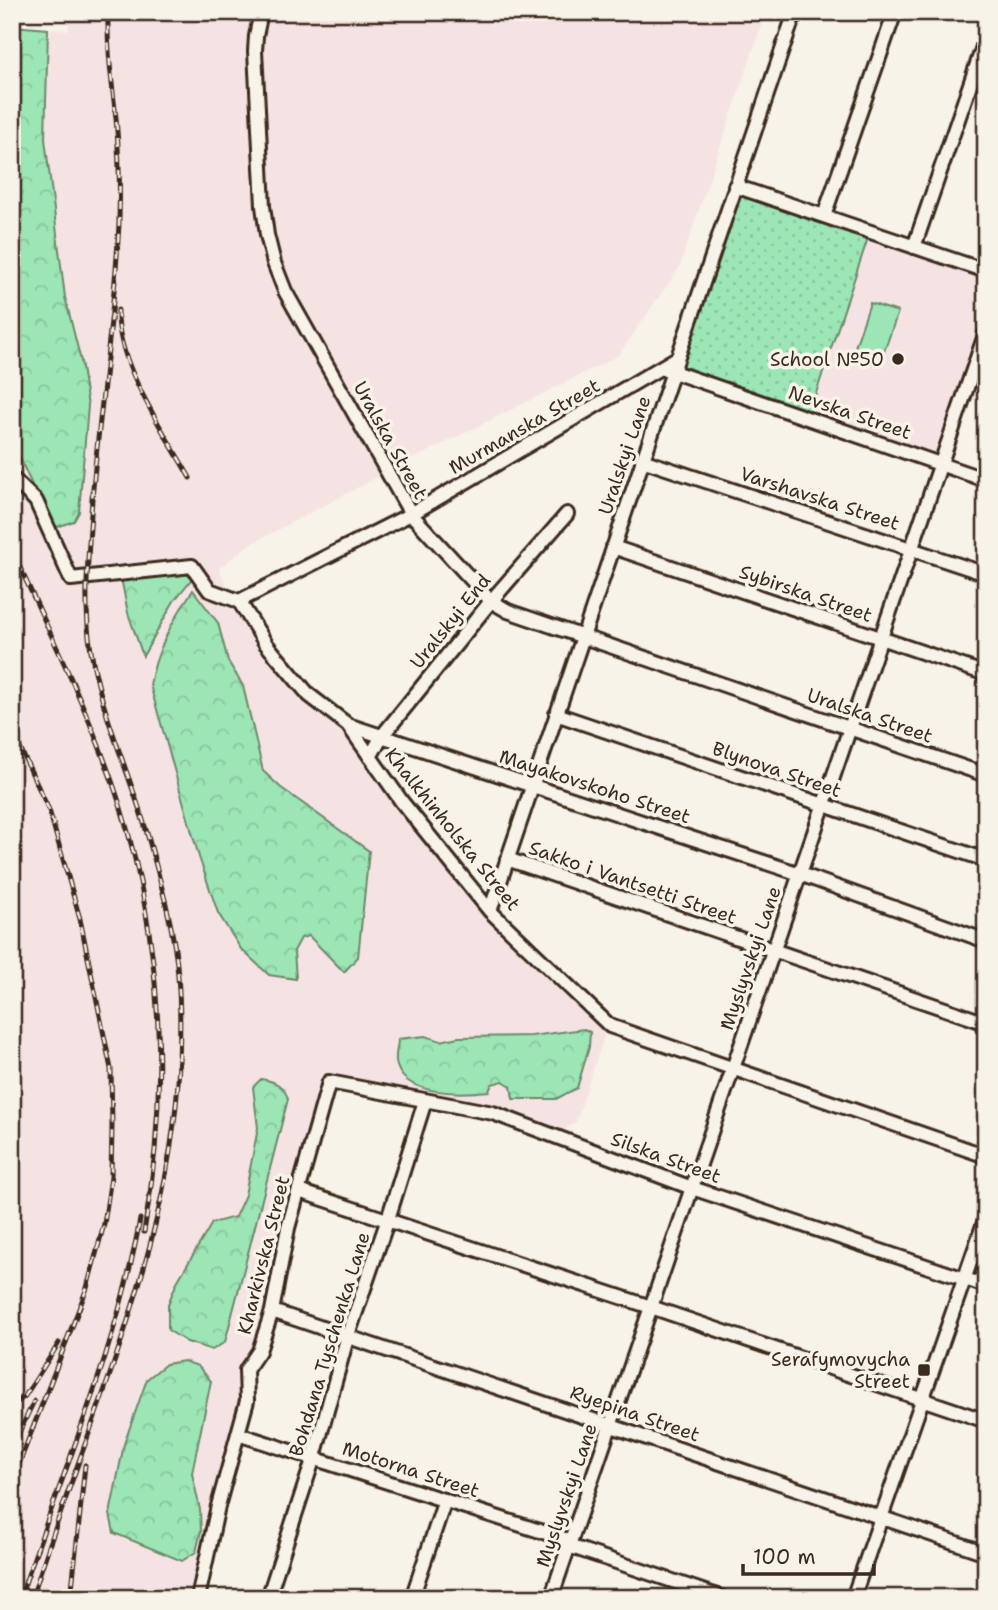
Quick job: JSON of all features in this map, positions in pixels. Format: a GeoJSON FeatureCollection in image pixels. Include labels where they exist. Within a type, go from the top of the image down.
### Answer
{"type":"FeatureCollection","features":[{"type":"Feature","properties":{"kind":"street","name":"Uralska Street"},"geometry":{"type":"LineString","coordinates":[[261,12],[255,51],[261,167],[267,235],[274,263],[285,290],[411,514],[491,601],[508,611],[986,775]]}},
{"type":"Feature","properties":{"kind":"street"},"geometry":{"type":"LineString","coordinates":[[794,12],[735,186],[986,271]]}},
{"type":"Feature","properties":{"kind":"street"},"geometry":{"type":"LineString","coordinates":[[824,216],[895,12]]}},
{"type":"Feature","properties":{"kind":"street"},"geometry":{"type":"LineString","coordinates":[[914,247],[986,38]]}},
{"type":"Feature","properties":{"kind":"street","name":"Murmanska Street"},"geometry":{"type":"LineString","coordinates":[[239,601],[411,514],[667,369],[677,358],[735,186]]}},
{"type":"Feature","properties":{"kind":"street","name":"Myslyvskyi Lane"},"geometry":{"type":"LineString","coordinates":[[551,1598],[986,332]]}},
{"type":"Feature","properties":{"kind":"street","name":"Nevska Street"},"geometry":{"type":"LineString","coordinates":[[667,369],[986,480]]}},
{"type":"Feature","properties":{"kind":"street","name":"Uralskyi Lane"},"geometry":{"type":"LineString","coordinates":[[490,911],[642,460],[667,369]]}},
{"type":"Feature","properties":{"kind":"street","name":"Varshavska Street"},"geometry":{"type":"LineString","coordinates":[[642,460],[986,574]]}},
{"type":"Feature","properties":{"kind":"street"},"geometry":{"type":"LineString","coordinates":[[12,478],[36,501],[71,579],[192,566],[209,590],[239,601]]}},
{"type":"Feature","properties":{"kind":"street","name":"Uralskyi End"},"geometry":{"type":"LineString","coordinates":[[370,757],[382,736],[491,601],[567,514]]}},
{"type":"Feature","properties":{"kind":"street","name":"Sybirska Street"},"geometry":{"type":"LineString","coordinates":[[613,547],[986,674]]}},
{"type":"Feature","properties":{"kind":"street","name":"Mayakovskoho Street"},"geometry":{"type":"LineString","coordinates":[[239,601],[266,644],[309,695],[348,725],[800,874],[986,941]]}},
{"type":"Feature","properties":{"kind":"street","name":"Blynova Street"},"geometry":{"type":"LineString","coordinates":[[556,714],[986,860]]}},
{"type":"Feature","properties":{"kind":"street","name":"Khalkhinholska Street"},"geometry":{"type":"LineString","coordinates":[[348,725],[402,802],[490,911],[610,1026],[986,1156]]}},
{"type":"Feature","properties":{"kind":"street","name":"Sakko i Vantsetti Street"},"geometry":{"type":"LineString","coordinates":[[507,859],[986,1023]]}},
{"type":"Feature","properties":{"kind":"street","name":"Silska Street"},"geometry":{"type":"LineString","coordinates":[[329,1082],[493,1114],[692,1188],[986,1286]]}},
{"type":"Feature","properties":{"kind":"street","name":"Kharkivska Street"},"geometry":{"type":"LineString","coordinates":[[198,1598],[218,1506],[247,1401],[246,1370],[259,1351],[272,1311],[285,1240],[329,1082]]}},
{"type":"Feature","properties":{"kind":"street","name":"Bohdana Tyschenka Lane"},"geometry":{"type":"LineString","coordinates":[[268,1598],[314,1457],[348,1335],[425,1101]]}},
{"type":"Feature","properties":{"kind":"street"},"geometry":{"type":"LineString","coordinates":[[299,1191],[986,1421]]}},
{"type":"Feature","properties":{"kind":"street"},"geometry":{"type":"LineString","coordinates":[[853,1598],[986,1217]]}},
{"type":"Feature","properties":{"kind":"street","name":"Ryepina Street"},"geometry":{"type":"LineString","coordinates":[[272,1311],[986,1553]]}},
{"type":"Feature","properties":{"kind":"street","name":"Motorna Street"},"geometry":{"type":"LineString","coordinates":[[238,1434],[445,1500],[570,1544],[696,1593],[723,1598]]}},
{"type":"Feature","properties":{"kind":"street"},"geometry":{"type":"LineString","coordinates":[[412,1598],[445,1500]]}},
{"type":"Feature","properties":{"kind":"shaded area"},"geometry":{"type":"Polygon","coordinates":[[[71,12],[766,12],[679,268],[618,356],[249,545],[219,568],[232,598],[345,729],[397,805],[486,916],[606,1030],[576,1122],[560,1133],[494,1108],[325,1074],[283,1227],[267,1310],[255,1349],[241,1368],[242,1401],[193,1598],[12,1598],[12,26],[68,30],[71,12]]]}},
{"type":"Feature","properties":{"kind":"shaded area","name":"School №50"},"geometry":{"type":"Polygon","coordinates":[[[868,238],[986,278],[986,307],[935,454],[810,411],[868,238]]]}},
{"type":"Feature","properties":{"kind":"green space"},"geometry":{"type":"Polygon","coordinates":[[[12,26],[48,29],[45,139],[65,297],[81,361],[88,406],[79,512],[74,521],[52,529],[12,441],[12,26]]]}},
{"type":"Feature","properties":{"kind":"green space"},"geometry":{"type":"Polygon","coordinates":[[[739,194],[868,238],[810,411],[681,366],[739,194]]]}},
{"type":"Feature","properties":{"kind":"green space"},"geometry":{"type":"Polygon","coordinates":[[[870,303],[898,312],[879,366],[852,356],[870,303]]]}},
{"type":"Feature","properties":{"kind":"green space"},"geometry":{"type":"Polygon","coordinates":[[[187,572],[194,576],[174,601],[143,656],[128,613],[121,578],[187,572]]]}},
{"type":"Feature","properties":{"kind":"green space"},"geometry":{"type":"Polygon","coordinates":[[[193,590],[218,623],[228,661],[243,686],[263,771],[280,787],[369,851],[358,957],[344,972],[309,936],[301,938],[294,951],[296,979],[269,975],[241,949],[218,913],[199,857],[150,685],[156,659],[166,635],[193,590]]]}},
{"type":"Feature","properties":{"kind":"green space"},"geometry":{"type":"Polygon","coordinates":[[[584,1029],[590,1032],[589,1047],[577,1088],[556,1099],[513,1099],[511,1086],[503,1081],[492,1084],[489,1091],[434,1091],[409,1081],[400,1073],[396,1061],[398,1039],[425,1036],[441,1041],[458,1037],[531,1036],[584,1029]]]}},
{"type":"Feature","properties":{"kind":"green space"},"geometry":{"type":"Polygon","coordinates":[[[261,1079],[278,1084],[288,1099],[225,1342],[212,1350],[187,1342],[168,1330],[168,1304],[177,1282],[212,1223],[235,1217],[245,1195],[258,1128],[253,1087],[261,1079]]]}},
{"type":"Feature","properties":{"kind":"green space"},"geometry":{"type":"Polygon","coordinates":[[[184,1361],[198,1366],[211,1381],[192,1473],[200,1510],[201,1531],[196,1552],[182,1561],[114,1533],[110,1514],[124,1444],[147,1379],[166,1364],[184,1361]]]}},
{"type":"Feature","properties":{"kind":"railway"},"geometry":{"type":"LineString","coordinates":[[32,1598],[141,1280],[158,1215],[170,1149],[179,1069],[179,989],[170,922],[147,833],[99,687],[89,637],[87,603],[92,499],[112,317],[119,222],[120,187],[108,12]]}},
{"type":"Feature","properties":{"kind":"railway"},"geometry":{"type":"LineString","coordinates":[[118,310],[119,331],[133,374],[190,478]]}},
{"type":"Feature","properties":{"kind":"railway"},"geometry":{"type":"LineString","coordinates":[[12,550],[70,676],[109,772],[134,857],[145,910],[158,1017],[159,1071],[152,1179],[144,1232]]}},
{"type":"Feature","properties":{"kind":"railway"},"geometry":{"type":"LineString","coordinates":[[12,731],[49,810],[80,919],[111,1069],[112,1126],[111,1177],[104,1224],[87,1288],[12,1482]]}},
{"type":"Feature","properties":{"kind":"railway"},"geometry":{"type":"LineString","coordinates":[[20,1598],[103,1363],[130,1267],[140,1219]]}},
{"type":"Feature","properties":{"kind":"railway"},"geometry":{"type":"LineString","coordinates":[[12,1406],[25,1396],[59,1343]]}},
{"type":"Feature","properties":{"kind":"railway"},"geometry":{"type":"LineString","coordinates":[[12,1447],[34,1401]]}},
{"type":"Feature","properties":{"kind":"railway"},"geometry":{"type":"LineString","coordinates":[[71,1598],[85,1465]]}},
{"type":"Feature","properties":{"kind":"place","name":"School №50"},"geometry":{"type":"Point","coordinates":[898,359]}},
{"type":"Feature","properties":{"kind":"place","name":"Serafymovycha Street"},"geometry":{"type":"Point","coordinates":[924,1370]}}]}
